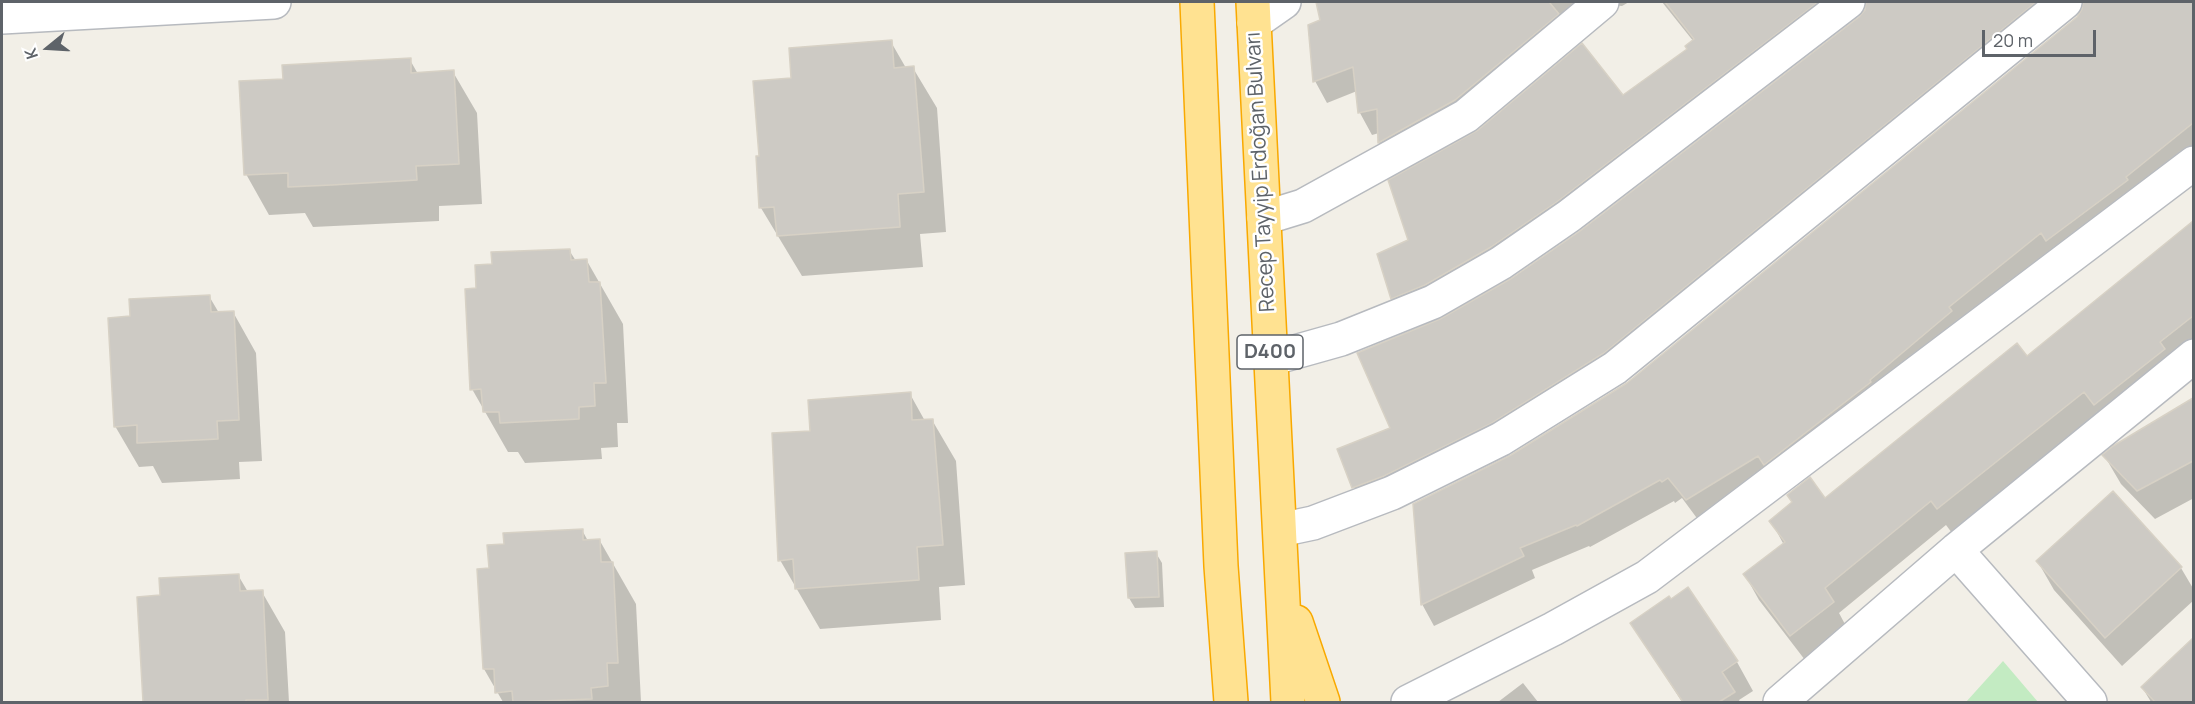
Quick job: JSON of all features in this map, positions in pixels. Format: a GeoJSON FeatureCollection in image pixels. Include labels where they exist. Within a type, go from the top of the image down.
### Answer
{"type":"FeatureCollection","features":[{"type":"Feature","properties":{"kind":"highway","name":"D400"},"geometry":{"type":"LineString","coordinates":[[1197,2],[1221,566],[1231,702]]}},
{"type":"Feature","properties":{"kind":"highway","name":"Recep Tayyip Erdoğan Bulvarı"},"geometry":{"type":"LineString","coordinates":[[1254,12],[1288,702]]}},
{"type":"Feature","properties":{"kind":"highway"},"geometry":{"type":"LineString","coordinates":[[1221,566],[1221,702]]}},
{"type":"Feature","properties":{"kind":"highway"},"geometry":{"type":"LineString","coordinates":[[1282,582],[1323,702]]}},
{"type":"Feature","properties":{"kind":"street"},"geometry":{"type":"LineString","coordinates":[[2,16],[162,5],[274,2]]}},
{"type":"Feature","properties":{"kind":"street"},"geometry":{"type":"LineString","coordinates":[[1254,12],[1284,2]]}},
{"type":"Feature","properties":{"kind":"street"},"geometry":{"type":"LineString","coordinates":[[1264,218],[1303,206],[1466,116],[1602,2]]}},
{"type":"Feature","properties":{"kind":"street"},"geometry":{"type":"LineString","coordinates":[[1270,359],[1341,339],[1433,302],[1501,263],[1569,216],[1848,2]]}},
{"type":"Feature","properties":{"kind":"street"},"geometry":{"type":"LineString","coordinates":[[1280,530],[1313,523],[1392,493],[1501,439],[1615,368],[2065,2]]}},
{"type":"Feature","properties":{"kind":"street"},"geometry":{"type":"LineString","coordinates":[[1408,702],[1552,629],[1647,577],[2190,174]]}},
{"type":"Feature","properties":{"kind":"street"},"geometry":{"type":"LineString","coordinates":[[1780,702],[1956,550],[2193,356]]}},
{"type":"Feature","properties":{"kind":"street"},"geometry":{"type":"LineString","coordinates":[[1956,550],[2090,702]]}},
{"type":"Feature","properties":{"kind":"green space"},"geometry":{"type":"Polygon","coordinates":[[[2003,661],[2038,702],[1966,702],[2003,661]]]}},
{"type":"Feature","properties":{"kind":"building"},"geometry":{"type":"Polygon","coordinates":[[[1316,2],[1549,2],[1559,14],[1455,100],[1378,143],[1377,109],[1358,113],[1353,67],[1313,82],[1308,25],[1320,20],[1316,2]]]}},
{"type":"Feature","properties":{"kind":"building"},"geometry":{"type":"Polygon","coordinates":[[[1665,2],[1818,2],[1558,201],[1491,247],[1425,285],[1391,299],[1377,254],[1408,240],[1388,180],[1478,130],[1582,43],[1623,95],[1687,49],[1685,46],[1694,39],[1665,2]]]}},
{"type":"Feature","properties":{"kind":"building"},"geometry":{"type":"Polygon","coordinates":[[[1866,2],[2036,2],[1604,353],[1492,423],[1384,476],[1352,488],[1337,449],[1390,428],[1357,353],[1440,319],[1512,278],[1580,231],[1859,17],[1865,10],[1866,2]]]}},
{"type":"Feature","properties":{"kind":"building"},"geometry":{"type":"Polygon","coordinates":[[[2083,2],[2193,2],[2193,123],[2126,177],[2128,180],[2046,241],[2041,233],[1949,307],[1952,311],[1870,380],[1871,382],[1764,465],[1758,456],[1686,500],[1668,478],[1662,482],[1660,480],[1577,526],[1520,548],[1524,556],[1421,605],[1413,504],[1511,455],[1627,383],[2077,17],[2083,2]]]}},
{"type":"Feature","properties":{"kind":"building"},"geometry":{"type":"Polygon","coordinates":[[[892,40],[894,68],[914,66],[924,192],[898,194],[900,227],[777,236],[774,207],[759,208],[756,156],[759,156],[753,81],[791,78],[789,48],[892,40]]]}},
{"type":"Feature","properties":{"kind":"building"},"geometry":{"type":"Polygon","coordinates":[[[411,58],[411,73],[454,70],[459,164],[416,166],[417,180],[331,185],[288,187],[288,173],[244,175],[239,81],[283,79],[282,65],[411,58]]]}},
{"type":"Feature","properties":{"kind":"building"},"geometry":{"type":"Polygon","coordinates":[[[2193,221],[2193,316],[2160,342],[2165,349],[2094,405],[2084,392],[1937,509],[1931,501],[1825,588],[1834,602],[1790,636],[1743,574],[1785,542],[1769,521],[1792,502],[1787,495],[1810,477],[1825,498],[2017,343],[2027,356],[2193,221]]]}},
{"type":"Feature","properties":{"kind":"building"},"geometry":{"type":"Polygon","coordinates":[[[570,249],[571,260],[587,259],[589,282],[600,282],[606,383],[594,383],[595,406],[579,407],[579,419],[500,423],[499,412],[483,412],[481,389],[470,390],[465,289],[476,288],[475,265],[492,264],[491,252],[570,249]]]}},
{"type":"Feature","properties":{"kind":"building"},"geometry":{"type":"Polygon","coordinates":[[[210,295],[211,312],[234,311],[239,420],[217,421],[218,439],[137,443],[137,425],[114,427],[108,318],[130,316],[129,299],[210,295]]]}},
{"type":"Feature","properties":{"kind":"building"},"geometry":{"type":"Polygon","coordinates":[[[911,392],[912,420],[933,419],[943,545],[917,547],[919,580],[795,589],[793,559],[778,561],[772,433],[810,431],[808,400],[911,392]]]}},
{"type":"Feature","properties":{"kind":"building"},"geometry":{"type":"Polygon","coordinates":[[[2193,398],[2193,461],[2137,491],[2102,455],[2193,398]]]}},
{"type":"Feature","properties":{"kind":"building"},"geometry":{"type":"Polygon","coordinates":[[[2113,491],[2182,567],[2105,638],[2036,561],[2113,491]]]}},
{"type":"Feature","properties":{"kind":"building"},"geometry":{"type":"Polygon","coordinates":[[[583,529],[583,540],[600,539],[601,562],[613,562],[618,663],[607,663],[608,686],[591,688],[592,699],[513,702],[512,691],[495,693],[494,669],[483,669],[477,569],[489,568],[487,545],[504,544],[503,533],[583,529]]]}},
{"type":"Feature","properties":{"kind":"building"},"geometry":{"type":"Polygon","coordinates":[[[1157,551],[1159,597],[1128,598],[1125,553],[1157,551]]]}},
{"type":"Feature","properties":{"kind":"building"},"geometry":{"type":"Polygon","coordinates":[[[239,574],[240,591],[263,590],[268,700],[143,702],[137,597],[160,595],[159,578],[239,574]]]}},
{"type":"Feature","properties":{"kind":"building"},"geometry":{"type":"Polygon","coordinates":[[[1688,587],[1738,661],[1722,672],[1735,692],[1719,702],[1683,702],[1630,623],[1669,596],[1671,599],[1688,587]]]}},
{"type":"Feature","properties":{"kind":"building"},"geometry":{"type":"Polygon","coordinates":[[[2193,638],[2193,702],[2155,702],[2141,687],[2193,638]]]}}]}
